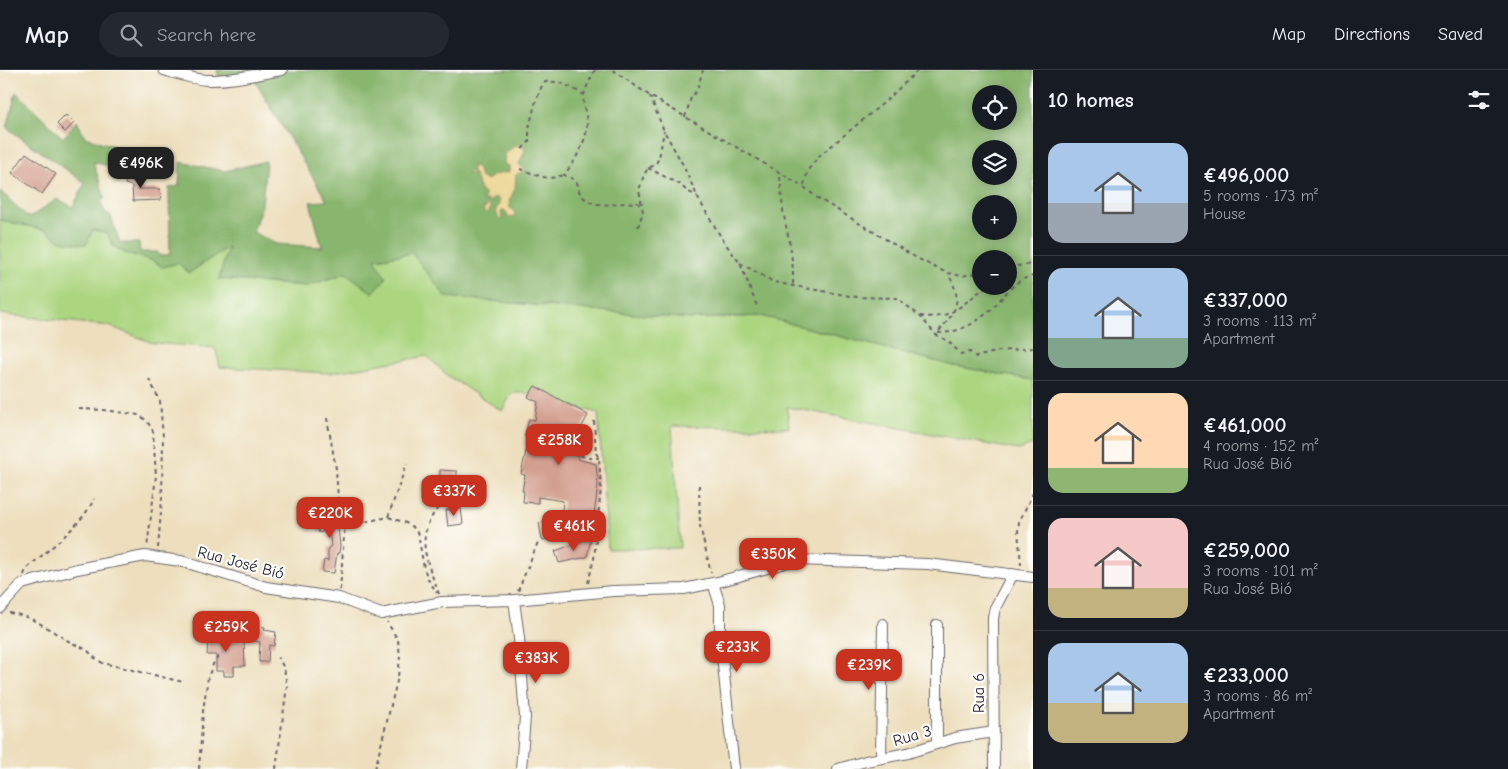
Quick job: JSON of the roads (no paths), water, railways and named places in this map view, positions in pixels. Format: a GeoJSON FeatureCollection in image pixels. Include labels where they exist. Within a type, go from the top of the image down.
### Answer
{"type":"FeatureCollection","features":[{"type":"Feature","properties":{"kind":"street"},"geometry":{"type":"LineString","coordinates":[[164,70],[196,79],[208,80],[282,70]]}},
{"type":"Feature","properties":{"kind":"street","name":"Rua José Bió"},"geometry":{"type":"LineString","coordinates":[[2,610],[22,584],[77,569],[145,556],[181,561],[266,588],[339,598],[381,614],[442,602],[514,600]]}},
{"type":"Feature","properties":{"kind":"street"},"geometry":{"type":"LineString","coordinates":[[521,769],[525,717],[514,600],[586,593],[684,589],[713,583],[795,560],[928,564],[1033,577]]}},
{"type":"Feature","properties":{"kind":"street","name":"Rua 6"},"geometry":{"type":"LineString","coordinates":[[994,769],[993,618],[995,608],[1017,575]]}},
{"type":"Feature","properties":{"kind":"street"},"geometry":{"type":"LineString","coordinates":[[713,583],[720,605],[720,637],[734,769]]}},
{"type":"Feature","properties":{"kind":"street"},"geometry":{"type":"LineString","coordinates":[[881,758],[883,624]]}},
{"type":"Feature","properties":{"kind":"street"},"geometry":{"type":"LineString","coordinates":[[937,625],[937,743]]}},
{"type":"Feature","properties":{"kind":"street","name":"Rua 3"},"geometry":{"type":"LineString","coordinates":[[838,769],[908,753],[955,738],[994,732]]}}]}
